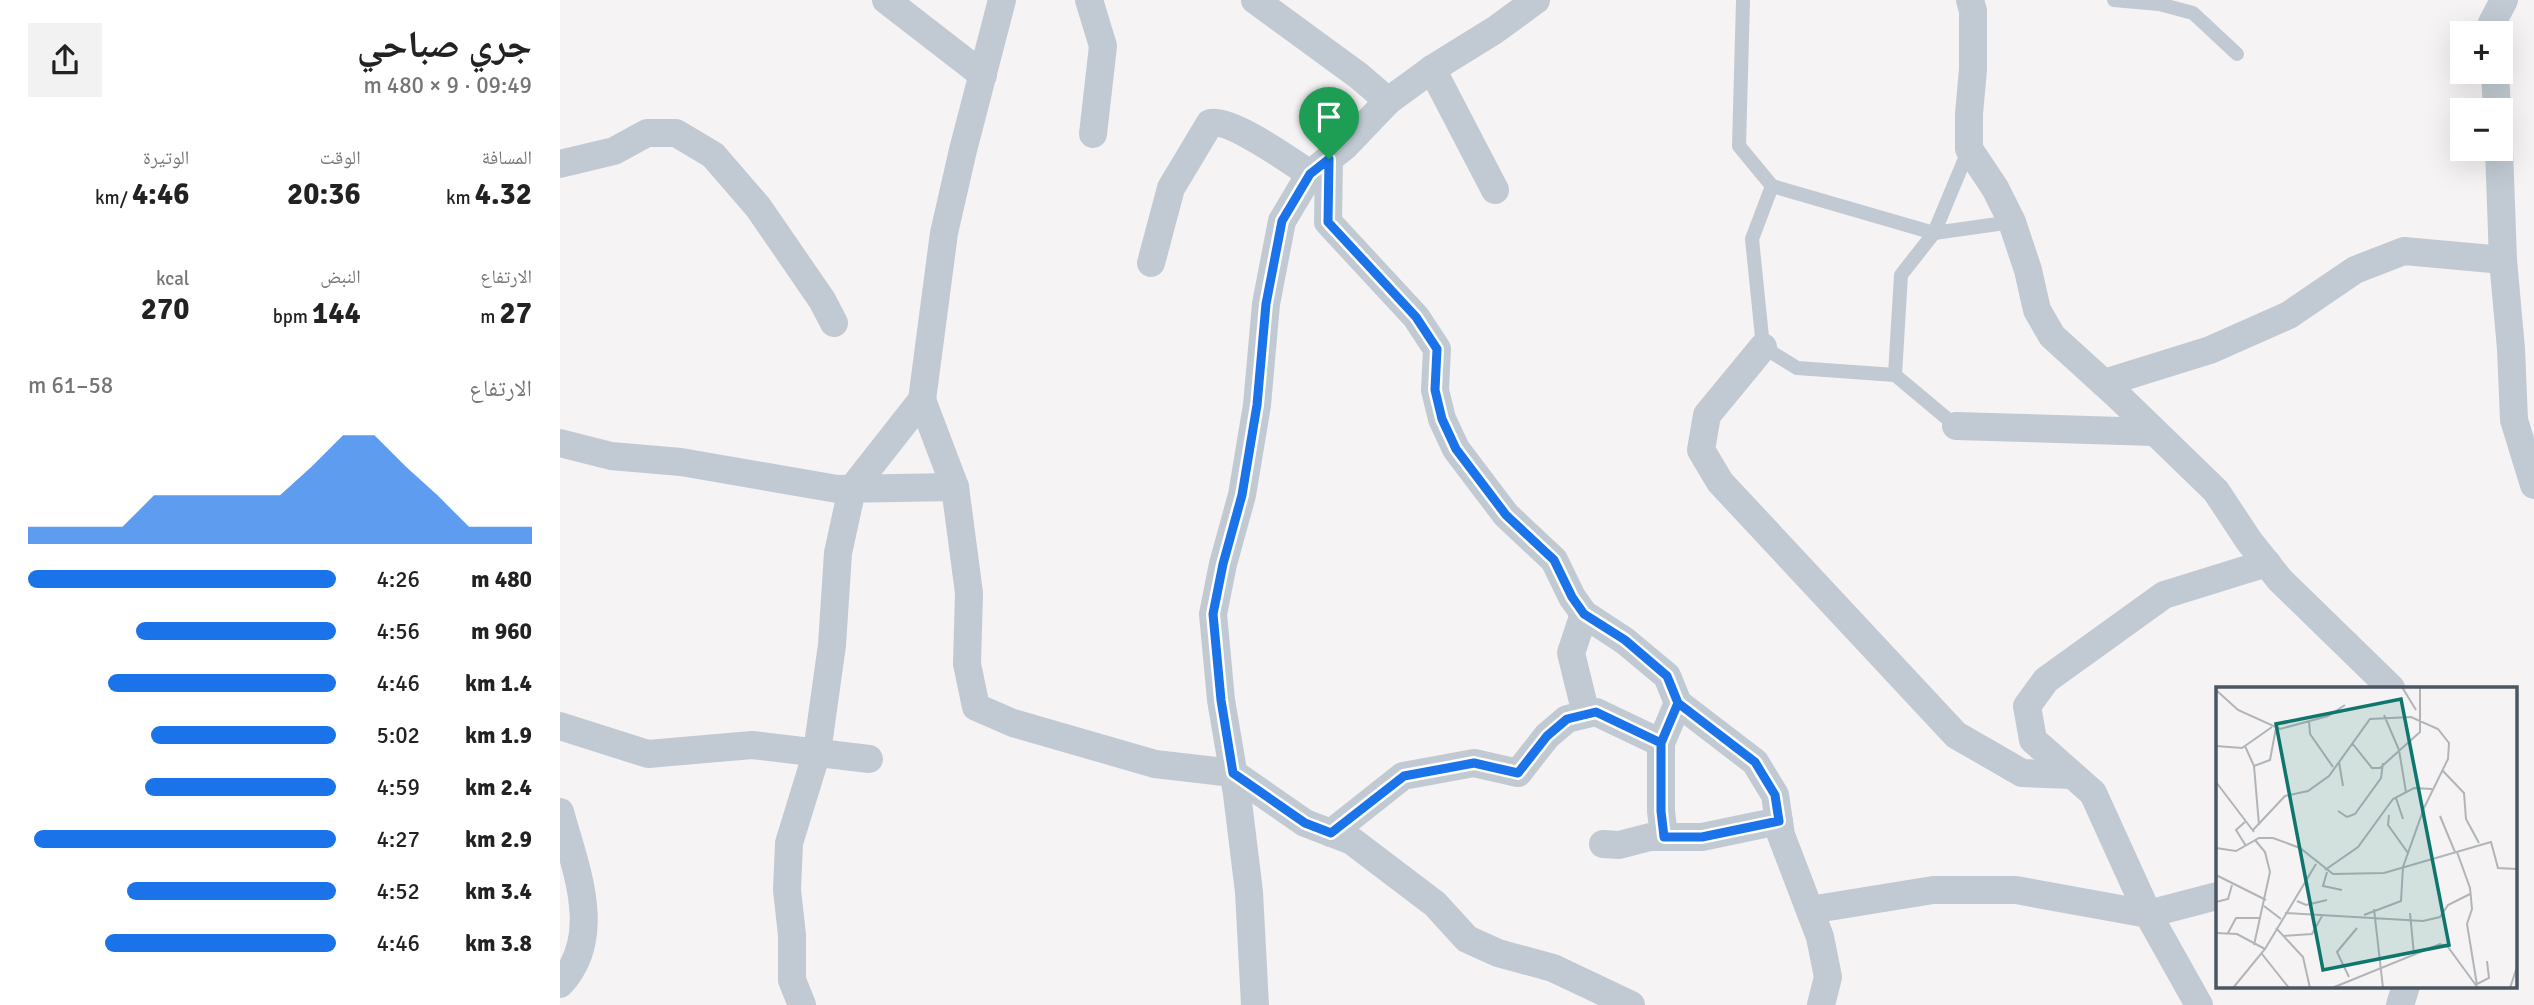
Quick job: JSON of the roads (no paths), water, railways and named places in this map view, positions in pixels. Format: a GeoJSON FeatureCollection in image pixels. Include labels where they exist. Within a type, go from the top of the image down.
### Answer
{"type":"FeatureCollection","features":[{"type":"Feature","properties":{"kind":"street"},"geometry":{"type":"LineString","coordinates":[[886,0],[982,75]]}},
{"type":"Feature","properties":{"kind":"street"},"geometry":{"type":"LineString","coordinates":[[1002,0],[944,233],[922,400],[955,486],[969,593],[967,664],[976,707],[1013,723],[1155,764],[1233,773],[1305,823],[1352,841],[1435,904],[1467,939],[1498,953],[1553,968],[1630,1005]]}},
{"type":"Feature","properties":{"kind":"street"},"geometry":{"type":"LineString","coordinates":[[1089,0],[1103,46],[1093,134]]}},
{"type":"Feature","properties":{"kind":"street"},"geometry":{"type":"LineString","coordinates":[[1255,0],[1388,100]]}},
{"type":"Feature","properties":{"kind":"street"},"geometry":{"type":"LineString","coordinates":[[1255,1005],[1248,892],[1221,700],[1213,614],[1244,482],[1257,405],[1266,304],[1282,221],[1320,166],[1345,146],[1388,100],[1536,0]]}},
{"type":"Feature","properties":{"kind":"street"},"geometry":{"type":"LineString","coordinates":[[1970,0],[1973,11],[1973,69],[1969,149],[1995,188],[2012,222],[2028,270],[2037,310],[2052,336],[2216,491],[2267,563],[2308,609],[2390,687]]}},
{"type":"Feature","properties":{"kind":"street"},"geometry":{"type":"LineString","coordinates":[[2493,21],[2502,0]]}},
{"type":"Feature","properties":{"kind":"street"},"geometry":{"type":"LineString","coordinates":[[1432,69],[1495,190]]}},
{"type":"Feature","properties":{"kind":"street"},"geometry":{"type":"LineString","coordinates":[[1151,263],[1171,188],[1210,123],[1219,121],[1235,127],[1320,166]]}},
{"type":"Feature","properties":{"kind":"street"},"geometry":{"type":"LineString","coordinates":[[560,164],[614,151],[647,133],[676,133],[713,155],[758,207],[822,300],[834,323]]}},
{"type":"Feature","properties":{"kind":"street"},"geometry":{"type":"LineString","coordinates":[[2499,161],[2514,420],[2534,485]]}},
{"type":"Feature","properties":{"kind":"street"},"geometry":{"type":"LineString","coordinates":[[1320,166],[1328,222],[1416,317],[1437,349],[1435,390],[1442,419],[1456,449],[1506,515],[1554,560],[1572,597],[1584,614],[1625,640],[1667,676],[1678,703],[1755,762],[1775,795],[1779,821],[1794,871],[1820,937],[1828,977],[1821,1005]]}},
{"type":"Feature","properties":{"kind":"street"},"geometry":{"type":"LineString","coordinates":[[2104,383],[2210,350],[2289,315],[2355,270],[2404,251],[2503,260]]}},
{"type":"Feature","properties":{"kind":"street"},"geometry":{"type":"LineString","coordinates":[[1763,347],[1707,415],[1701,450],[1720,482],[1956,736],[2022,773],[2072,775]]}},
{"type":"Feature","properties":{"kind":"street"},"geometry":{"type":"LineString","coordinates":[[802,1005],[792,980],[792,934],[787,890],[789,843],[817,752],[832,645],[838,553],[852,489],[922,400]]}},
{"type":"Feature","properties":{"kind":"street"},"geometry":{"type":"LineString","coordinates":[[1956,426],[2154,432]]}},
{"type":"Feature","properties":{"kind":"street"},"geometry":{"type":"LineString","coordinates":[[560,443],[611,456],[681,462],[837,489],[955,486]]}},
{"type":"Feature","properties":{"kind":"street"},"geometry":{"type":"LineString","coordinates":[[2199,1005],[2148,914],[2093,793],[2033,740],[2027,706],[2046,680],[2164,595],[2267,563]]}},
{"type":"Feature","properties":{"kind":"street"},"geometry":{"type":"LineString","coordinates":[[1584,614],[1571,653],[1586,714]]}},
{"type":"Feature","properties":{"kind":"street"},"geometry":{"type":"LineString","coordinates":[[1664,837],[1661,811],[1661,743],[1678,703]]}},
{"type":"Feature","properties":{"kind":"street"},"geometry":{"type":"LineString","coordinates":[[1331,833],[1404,776],[1474,763],[1518,773],[1547,736],[1567,719],[1596,712],[1661,743]]}},
{"type":"Feature","properties":{"kind":"street"},"geometry":{"type":"LineString","coordinates":[[560,726],[648,754],[752,745],[869,759]]}},
{"type":"Feature","properties":{"kind":"street"},"geometry":{"type":"LineString","coordinates":[[560,812],[580,873],[583,943],[571,972],[560,984]]}},
{"type":"Feature","properties":{"kind":"street"},"geometry":{"type":"LineString","coordinates":[[1603,844],[1619,845],[1650,837],[1702,837],[1779,821]]}},
{"type":"Feature","properties":{"kind":"street"},"geometry":{"type":"LineString","coordinates":[[1810,910],[1933,890],[2016,890],[2148,914],[2216,896]]}},
{"type":"Feature","properties":{"kind":"street"},"geometry":{"type":"LineString","coordinates":[[2400,1005],[2405,988]]}},
{"type":"Feature","properties":{"kind":"lane"},"geometry":{"type":"LineString","coordinates":[[1743,0],[1740,146],[1772,186],[1934,233],[2012,222]]}},
{"type":"Feature","properties":{"kind":"lane"},"geometry":{"type":"LineString","coordinates":[[2114,0],[2159,4],[2193,13],[2237,54]]}},
{"type":"Feature","properties":{"kind":"lane"},"geometry":{"type":"LineString","coordinates":[[1895,375],[1901,275],[1934,233],[1969,149]]}},
{"type":"Feature","properties":{"kind":"lane"},"geometry":{"type":"LineString","coordinates":[[1772,186],[1752,239],[1763,347],[1797,368],[1895,375],[1956,426]]}}]}
